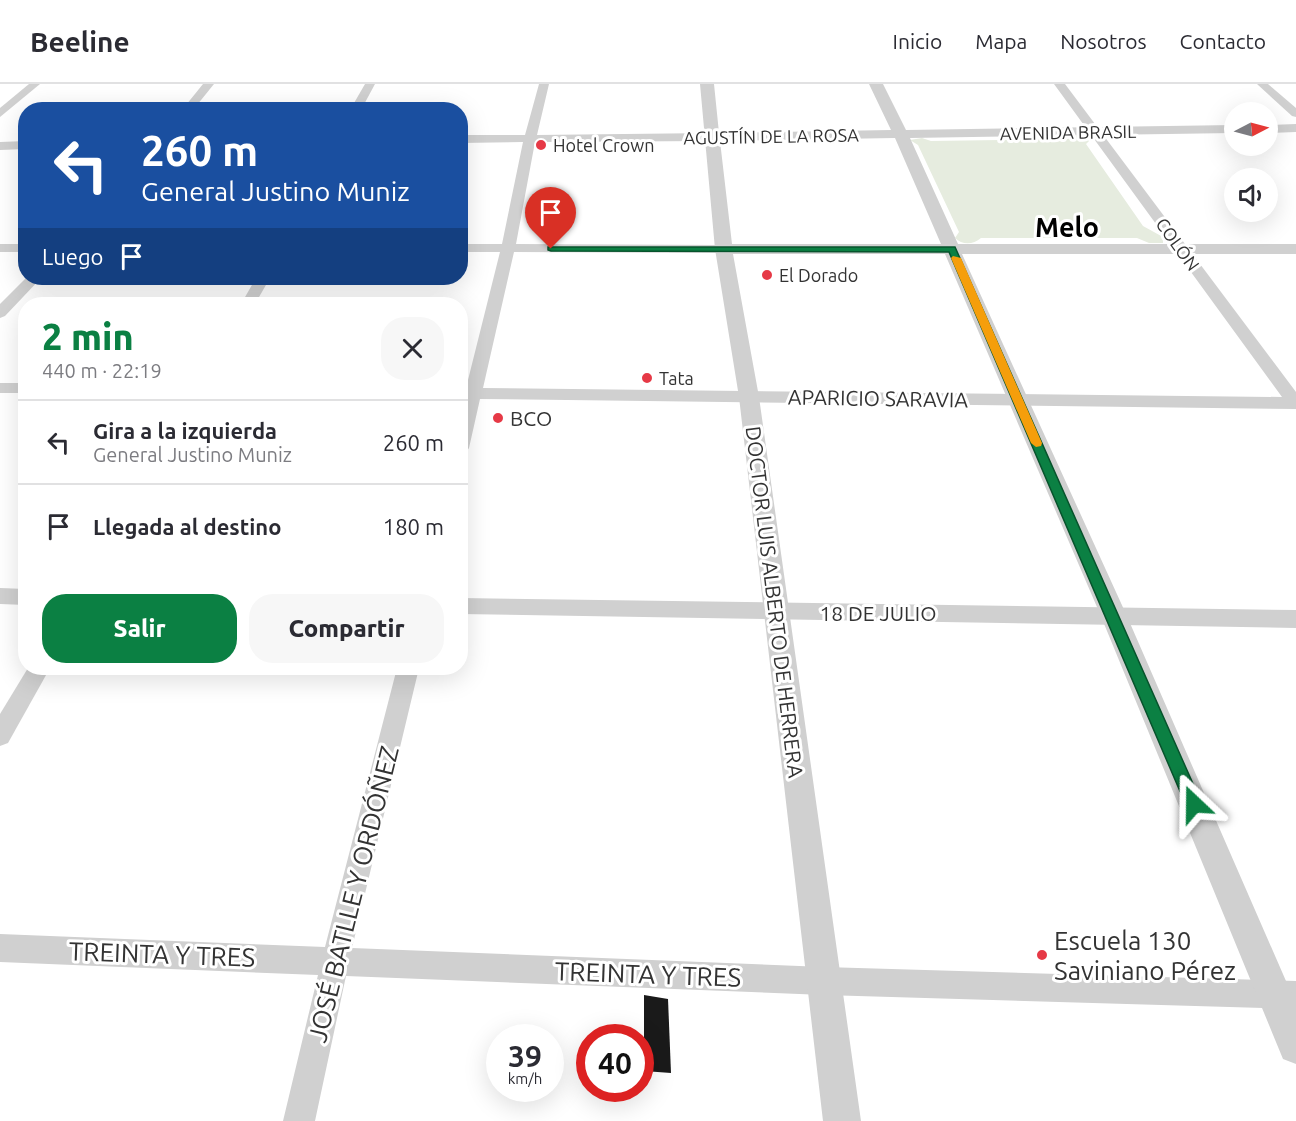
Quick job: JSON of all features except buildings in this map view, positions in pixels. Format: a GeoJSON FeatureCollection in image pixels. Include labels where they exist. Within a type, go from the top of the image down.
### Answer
{"type":"FeatureCollection","features":[{"type":"Feature","properties":{"kind":"street"},"geometry":{"type":"LineString","coordinates":[[0,114],[35,84]]}},
{"type":"Feature","properties":{"kind":"street"},"geometry":{"type":"LineString","coordinates":[[194,102],[209,84]]}},
{"type":"Feature","properties":{"kind":"street"},"geometry":{"type":"LineString","coordinates":[[360,102],[370,84]]}},
{"type":"Feature","properties":{"kind":"street"},"geometry":{"type":"LineString","coordinates":[[468,390],[508,249],[530,138],[544,84]]}},
{"type":"Feature","properties":{"kind":"street","name":"DOCTOR LUIS ALBERTO DE HERRERA"},"geometry":{"type":"LineString","coordinates":[[707,84],[724,249],[749,397],[842,1121]]}},
{"type":"Feature","properties":{"kind":"street"},"geometry":{"type":"LineString","coordinates":[[876,84],[901,135],[1017,400],[1285,994],[1296,1046]]}},
{"type":"Feature","properties":{"kind":"street","name":"COLÓN"},"geometry":{"type":"LineString","coordinates":[[1059,84],[1296,403]]}},
{"type":"Feature","properties":{"kind":"street"},"geometry":{"type":"LineString","coordinates":[[1262,84],[1296,114]]}},
{"type":"Feature","properties":{"kind":"street"},"geometry":{"type":"LineString","coordinates":[[1278,129],[1296,128]]}},
{"type":"Feature","properties":{"kind":"street","name":"AVENIDA BRASIL"},"geometry":{"type":"LineString","coordinates":[[901,135],[1224,129]]}},
{"type":"Feature","properties":{"kind":"street","name":"AGUSTÍN DE LA ROSA"},"geometry":{"type":"LineString","coordinates":[[468,139],[901,135]]}},
{"type":"Feature","properties":{"kind":"street"},"geometry":{"type":"LineString","coordinates":[[0,146],[18,145]]}},
{"type":"Feature","properties":{"kind":"street"},"geometry":{"type":"LineString","coordinates":[[0,248],[18,248]]}},
{"type":"Feature","properties":{"kind":"street"},"geometry":{"type":"LineString","coordinates":[[468,248],[1296,249]]}},
{"type":"Feature","properties":{"kind":"street"},"geometry":{"type":"LineString","coordinates":[[0,313],[27,285]]}},
{"type":"Feature","properties":{"kind":"street"},"geometry":{"type":"LineString","coordinates":[[0,388],[18,388]]}},
{"type":"Feature","properties":{"kind":"street","name":"APARICIO SARAVIA"},"geometry":{"type":"LineString","coordinates":[[468,394],[1296,403]]}},
{"type":"Feature","properties":{"kind":"street"},"geometry":{"type":"LineString","coordinates":[[0,596],[18,597]]}},
{"type":"Feature","properties":{"kind":"street","name":"18 DE JULIO"},"geometry":{"type":"LineString","coordinates":[[468,606],[776,612],[1113,614],[1296,619]]}},
{"type":"Feature","properties":{"kind":"street"},"geometry":{"type":"LineString","coordinates":[[0,736],[35,675]]}},
{"type":"Feature","properties":{"kind":"street","name":"JOSÉ BATLLE Y ORDÓÑEZ"},"geometry":{"type":"LineString","coordinates":[[299,1121],[335,961],[406,675]]}},
{"type":"Feature","properties":{"kind":"street","name":"TREINTA Y TRES"},"geometry":{"type":"LineString","coordinates":[[0,948],[824,981],[1285,994]]}},
{"type":"Feature","properties":{"kind":"shaded area"},"geometry":{"type":"Polygon","coordinates":[[[1084,135],[1091,139],[1086,144],[1143,226],[1163,237],[1163,243],[1149,243],[1137,238],[981,238],[971,243],[961,242],[955,238],[959,232],[918,145],[910,140],[922,138],[931,141],[1068,139],[1072,136],[1084,135]]]}},
{"type":"Feature","properties":{"kind":"slow traffic"},"geometry":{"type":"LineString","coordinates":[[956,258],[1036,443]]}},
{"type":"Feature","properties":{"kind":"place","name":"Hotel Crown"},"geometry":{"type":"Point","coordinates":[541,145]}},
{"type":"Feature","properties":{"kind":"place","name":"El Dorado"},"geometry":{"type":"Point","coordinates":[767,275]}},
{"type":"Feature","properties":{"kind":"place","name":"Tata"},"geometry":{"type":"Point","coordinates":[647,378]}},
{"type":"Feature","properties":{"kind":"place","name":"BCO"},"geometry":{"type":"Point","coordinates":[498,418]}},
{"type":"Feature","properties":{"kind":"place","name":"Escuela 130 Saviniano Pérez"},"geometry":{"type":"Point","coordinates":[1042,955]}},
{"type":"Feature","properties":{"kind":"district","name":"Melo"},"geometry":{"type":"Point","coordinates":[1067,227]}},
{"type":"Feature","properties":{"kind":"route"},"geometry":{"type":"LineString","coordinates":[[551,249],[952,249],[1194,804]]}}]}
